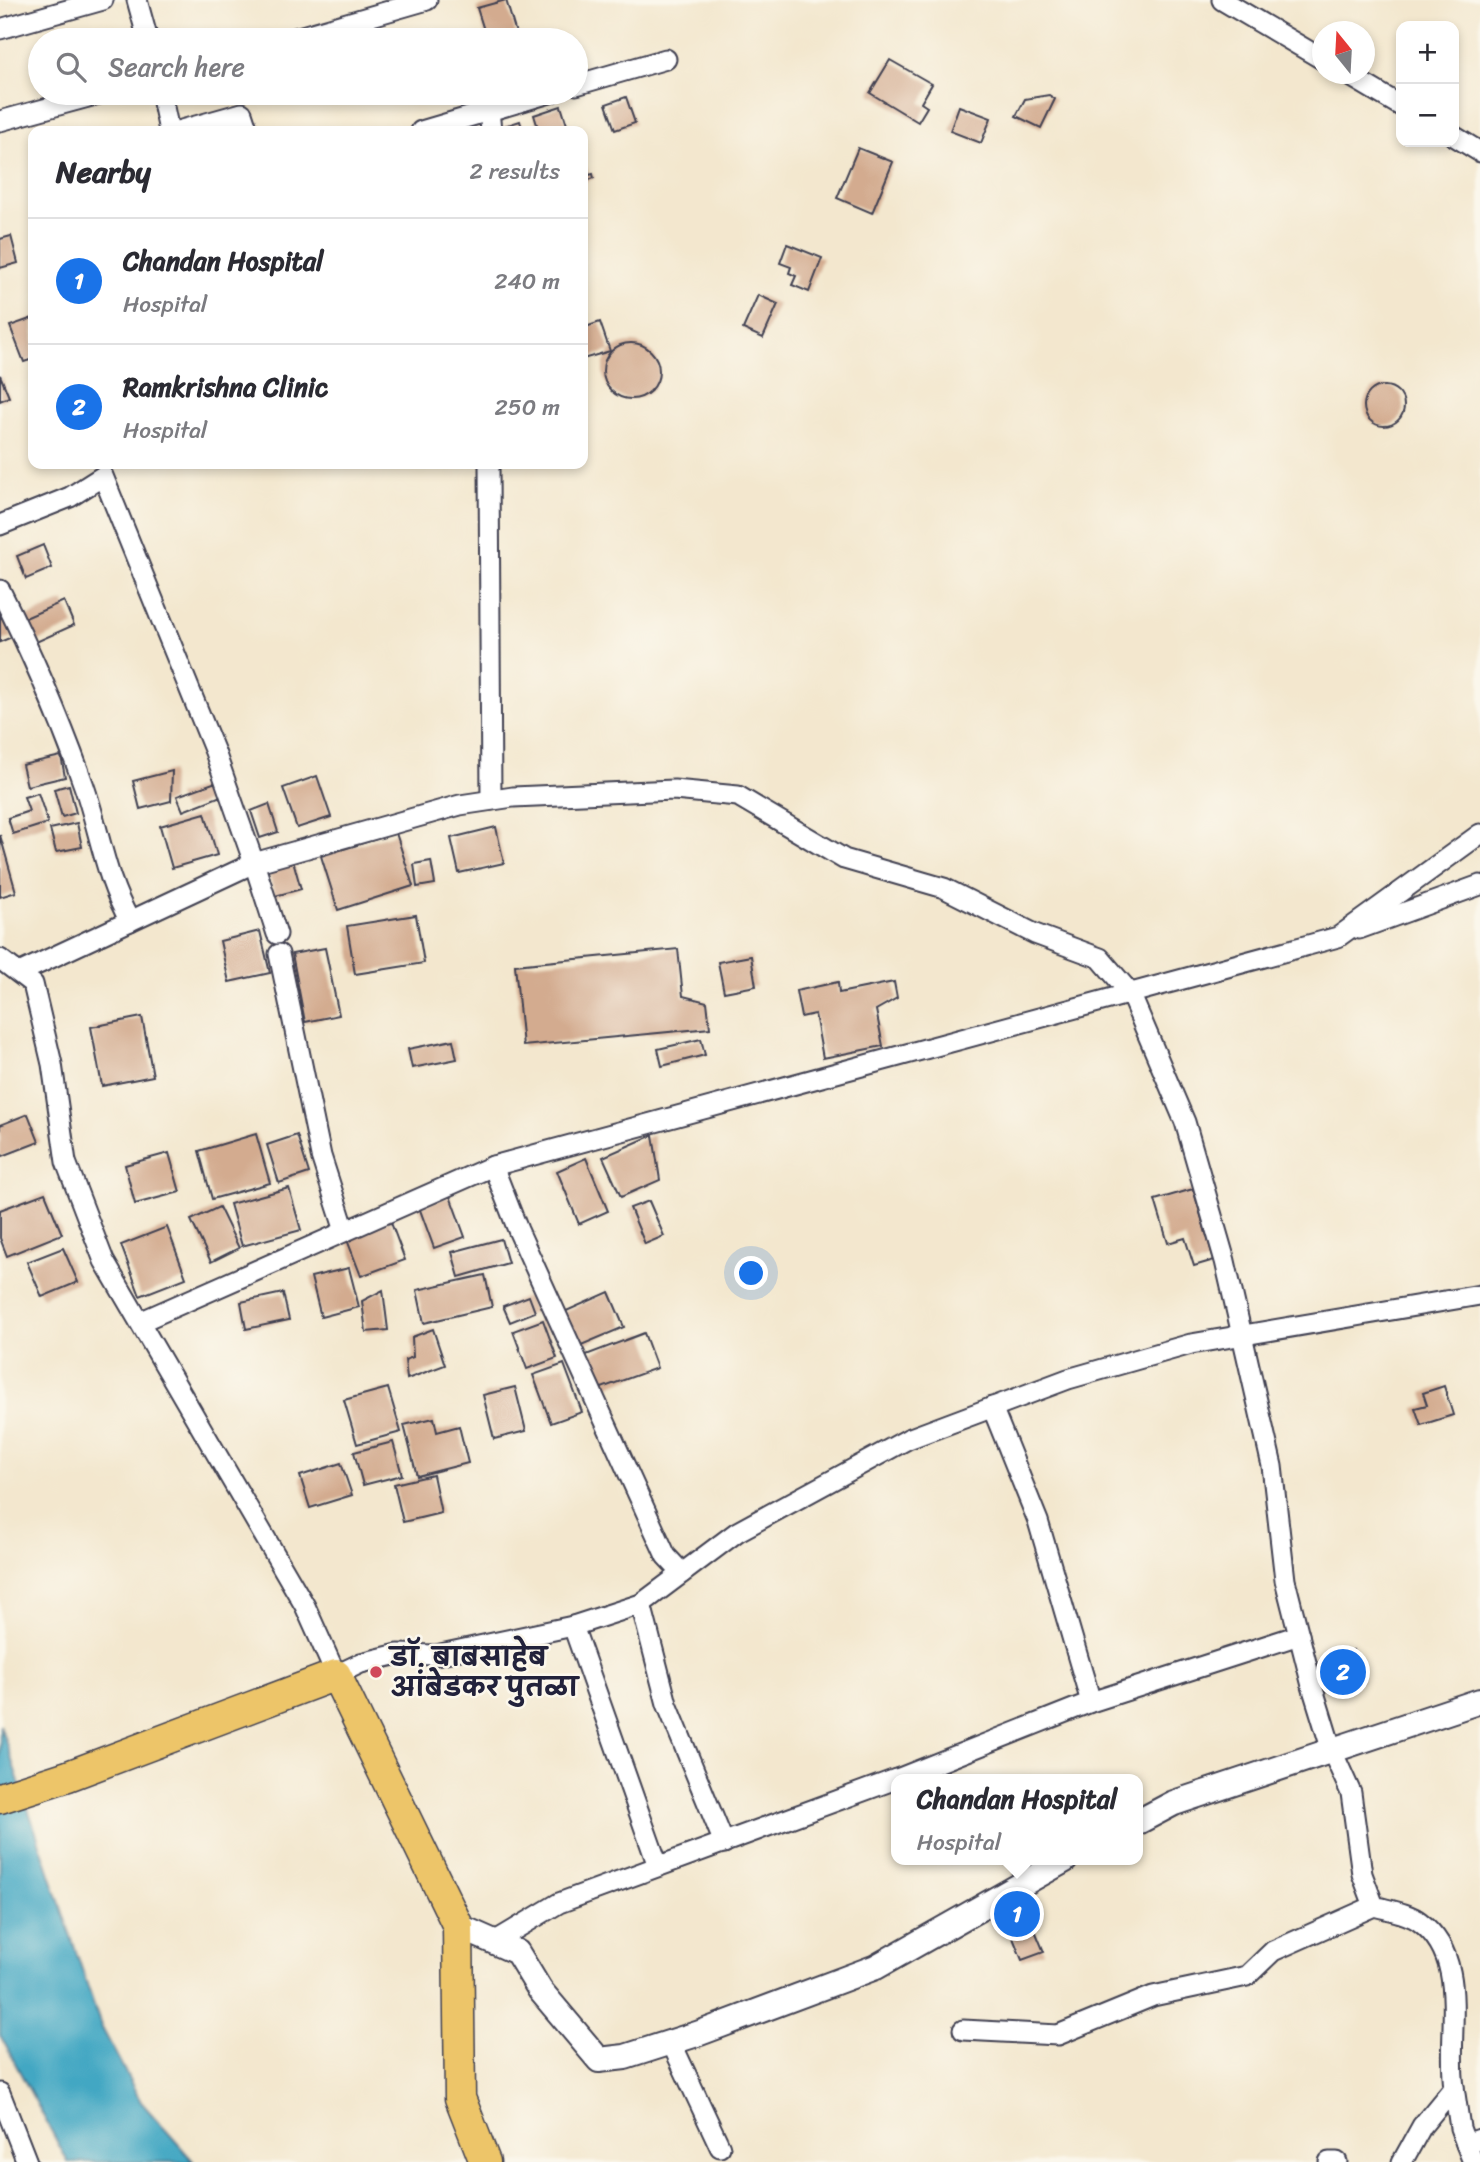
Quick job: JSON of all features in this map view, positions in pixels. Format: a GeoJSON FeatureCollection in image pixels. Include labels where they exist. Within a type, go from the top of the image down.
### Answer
{"type":"FeatureCollection","features":[{"type":"Feature","properties":{"kind":"main road"},"geometry":{"type":"LineString","coordinates":[[0,1798],[68,1776],[336,1675],[457,1926],[460,2098],[485,2162]]}},
{"type":"Feature","properties":{"kind":"street"},"geometry":{"type":"LineString","coordinates":[[0,29],[103,0]]}},
{"type":"Feature","properties":{"kind":"street"},"geometry":{"type":"LineString","coordinates":[[137,0],[145,28]]}},
{"type":"Feature","properties":{"kind":"street"},"geometry":{"type":"LineString","coordinates":[[330,28],[427,0]]}},
{"type":"Feature","properties":{"kind":"street"},"geometry":{"type":"LineString","coordinates":[[1222,0],[1312,53]]}},
{"type":"Feature","properties":{"kind":"street"},"geometry":{"type":"LineString","coordinates":[[588,82],[666,59]]}},
{"type":"Feature","properties":{"kind":"street"},"geometry":{"type":"LineString","coordinates":[[1364,84],[1396,103]]}},
{"type":"Feature","properties":{"kind":"street"},"geometry":{"type":"LineString","coordinates":[[0,121],[59,105]]}},
{"type":"Feature","properties":{"kind":"street"},"geometry":{"type":"LineString","coordinates":[[164,105],[168,126]]}},
{"type":"Feature","properties":{"kind":"street"},"geometry":{"type":"LineString","coordinates":[[437,126],[507,105]]}},
{"type":"Feature","properties":{"kind":"street"},"geometry":{"type":"LineString","coordinates":[[489,110],[491,126]]}},
{"type":"Feature","properties":{"kind":"street"},"geometry":{"type":"LineString","coordinates":[[196,126],[242,113],[246,126]]}},
{"type":"Feature","properties":{"kind":"street"},"geometry":{"type":"LineString","coordinates":[[1459,139],[1480,152]]}},
{"type":"Feature","properties":{"kind":"street"},"geometry":{"type":"LineString","coordinates":[[489,469],[491,800]]}},
{"type":"Feature","properties":{"kind":"street"},"geometry":{"type":"LineString","coordinates":[[0,525],[70,497],[101,470],[215,752],[277,934]]}},
{"type":"Feature","properties":{"kind":"street"},"geometry":{"type":"LineString","coordinates":[[0,590],[41,673],[85,788],[114,893],[130,921]]}},
{"type":"Feature","properties":{"kind":"street"},"geometry":{"type":"LineString","coordinates":[[19,973],[254,863],[460,805],[491,800],[674,790],[738,796],[844,859],[944,888],[1035,934],[1100,958],[1130,993],[1185,1122],[1225,1261],[1272,1466],[1285,1580],[1332,1751],[1351,1793],[1362,1874],[1374,1906]]}},
{"type":"Feature","properties":{"kind":"street"},"geometry":{"type":"LineString","coordinates":[[1338,937],[1480,834]]}},
{"type":"Feature","properties":{"kind":"street"},"geometry":{"type":"LineString","coordinates":[[142,1321],[493,1166],[1338,937],[1480,885]]}},
{"type":"Feature","properties":{"kind":"street"},"geometry":{"type":"LineString","coordinates":[[279,954],[321,1156],[345,1231]]}},
{"type":"Feature","properties":{"kind":"street"},"geometry":{"type":"LineString","coordinates":[[0,959],[33,984],[52,1064],[65,1162],[104,1261],[142,1321],[305,1606],[336,1675],[361,1663],[398,1654],[436,1655],[573,1626],[641,1604],[737,1532],[908,1439],[1068,1379],[1192,1344],[1480,1295]]}},
{"type":"Feature","properties":{"kind":"street"},"geometry":{"type":"LineString","coordinates":[[493,1166],[518,1230],[666,1556],[682,1573]]}},
{"type":"Feature","properties":{"kind":"street"},"geometry":{"type":"LineString","coordinates":[[992,1407],[1038,1521],[1091,1702]]}},
{"type":"Feature","properties":{"kind":"street"},"geometry":{"type":"LineString","coordinates":[[641,1604],[667,1704],[724,1843]]}},
{"type":"Feature","properties":{"kind":"street"},"geometry":{"type":"LineString","coordinates":[[573,1626],[658,1866]]}},
{"type":"Feature","properties":{"kind":"street"},"geometry":{"type":"LineString","coordinates":[[910,1774],[1091,1702],[1299,1635]]}},
{"type":"Feature","properties":{"kind":"street"},"geometry":{"type":"LineString","coordinates":[[1143,1820],[1174,1804],[1480,1701]]}},
{"type":"Feature","properties":{"kind":"street"},"geometry":{"type":"LineString","coordinates":[[494,1942],[559,1903],[891,1781]]}},
{"type":"Feature","properties":{"kind":"street"},"geometry":{"type":"LineString","coordinates":[[457,1926],[517,1952],[540,1990],[599,2060],[625,2057],[671,2042],[876,1967],[1056,1865]]}},
{"type":"Feature","properties":{"kind":"street"},"geometry":{"type":"LineString","coordinates":[[963,2030],[1059,2035],[1153,1996],[1247,1976],[1273,1951],[1374,1906],[1419,1921],[1437,1940],[1454,1981],[1450,2061],[1460,2128],[1473,2148]]}},
{"type":"Feature","properties":{"kind":"street"},"geometry":{"type":"LineString","coordinates":[[671,2042],[720,2147]]}},
{"type":"Feature","properties":{"kind":"street"},"geometry":{"type":"LineString","coordinates":[[1402,2162],[1422,2126],[1454,2087]]}},
{"type":"Feature","properties":{"kind":"street"},"geometry":{"type":"LineString","coordinates":[[0,2093],[27,2162]]}},
{"type":"Feature","properties":{"kind":"street"},"geometry":{"type":"LineString","coordinates":[[1329,2162],[1337,2162]]}},
{"type":"Feature","properties":{"kind":"water"},"geometry":{"type":"Polygon","coordinates":[[[0,1725],[101,2026],[141,2102],[194,2162],[68,2162],[0,2035],[0,1725]]]}},
{"type":"Feature","properties":{"kind":"building"},"geometry":{"type":"Polygon","coordinates":[[[506,0],[514,28],[483,28],[477,8],[506,0]]]}},
{"type":"Feature","properties":{"kind":"building"},"geometry":{"type":"Polygon","coordinates":[[[890,60],[932,84],[921,103],[927,107],[918,122],[870,93],[890,60]]]}},
{"type":"Feature","properties":{"kind":"building"},"geometry":{"type":"Polygon","coordinates":[[[1049,95],[1055,99],[1041,128],[1016,116],[1025,99],[1049,95]]]}},
{"type":"Feature","properties":{"kind":"building"},"geometry":{"type":"Polygon","coordinates":[[[626,97],[635,123],[615,130],[606,104],[626,97]]]}},
{"type":"Feature","properties":{"kind":"building"},"geometry":{"type":"Polygon","coordinates":[[[561,106],[567,126],[537,126],[534,115],[561,106]]]}},
{"type":"Feature","properties":{"kind":"building"},"geometry":{"type":"Polygon","coordinates":[[[959,106],[991,118],[981,143],[950,131],[959,106]]]}},
{"type":"Feature","properties":{"kind":"building"},"geometry":{"type":"Polygon","coordinates":[[[520,121],[522,126],[504,126],[520,121]]]}},
{"type":"Feature","properties":{"kind":"building"},"geometry":{"type":"Polygon","coordinates":[[[858,148],[893,162],[872,213],[837,198],[858,148]]]}},
{"type":"Feature","properties":{"kind":"building"},"geometry":{"type":"Polygon","coordinates":[[[11,236],[18,263],[0,268],[0,239],[11,236]]]}},
{"type":"Feature","properties":{"kind":"building"},"geometry":{"type":"Polygon","coordinates":[[[787,244],[822,258],[809,292],[792,285],[796,276],[789,273],[791,267],[780,263],[787,244]]]}},
{"type":"Feature","properties":{"kind":"building"},"geometry":{"type":"Polygon","coordinates":[[[758,295],[778,304],[763,338],[743,329],[758,295]]]}},
{"type":"Feature","properties":{"kind":"building"},"geometry":{"type":"Polygon","coordinates":[[[28,320],[28,361],[24,362],[10,326],[28,320]]]}},
{"type":"Feature","properties":{"kind":"building"},"geometry":{"type":"Polygon","coordinates":[[[600,322],[610,351],[588,358],[588,326],[600,322]]]}},
{"type":"Feature","properties":{"kind":"building"},"geometry":{"type":"Polygon","coordinates":[[[626,343],[636,343],[651,351],[657,360],[657,382],[651,391],[636,399],[626,399],[608,387],[603,376],[603,366],[615,348],[626,343]]]}},
{"type":"Feature","properties":{"kind":"building"},"geometry":{"type":"Polygon","coordinates":[[[0,375],[9,397],[0,401],[0,375]]]}},
{"type":"Feature","properties":{"kind":"building"},"geometry":{"type":"Polygon","coordinates":[[[1384,386],[1392,387],[1398,392],[1403,398],[1403,414],[1398,420],[1392,425],[1384,426],[1376,425],[1370,420],[1365,414],[1364,406],[1365,398],[1370,392],[1376,387],[1384,386]]]}},
{"type":"Feature","properties":{"kind":"building"},"geometry":{"type":"Polygon","coordinates":[[[43,545],[52,568],[26,579],[17,556],[43,545]]]}},
{"type":"Feature","properties":{"kind":"building"},"geometry":{"type":"Polygon","coordinates":[[[64,601],[74,625],[34,643],[23,619],[64,601]]]}},
{"type":"Feature","properties":{"kind":"building"},"geometry":{"type":"Polygon","coordinates":[[[3,614],[12,637],[0,642],[0,616],[3,614]]]}},
{"type":"Feature","properties":{"kind":"building"},"geometry":{"type":"Polygon","coordinates":[[[61,756],[65,777],[27,786],[22,765],[61,756]]]}},
{"type":"Feature","properties":{"kind":"building"},"geometry":{"type":"Polygon","coordinates":[[[172,771],[171,801],[140,809],[133,781],[172,771]]]}},
{"type":"Feature","properties":{"kind":"building"},"geometry":{"type":"Polygon","coordinates":[[[317,776],[331,817],[297,828],[283,788],[317,776]]]}},
{"type":"Feature","properties":{"kind":"building"},"geometry":{"type":"Polygon","coordinates":[[[216,782],[221,796],[183,811],[177,796],[216,782]]]}},
{"type":"Feature","properties":{"kind":"building"},"geometry":{"type":"Polygon","coordinates":[[[69,785],[76,813],[62,817],[54,789],[69,785]]]}},
{"type":"Feature","properties":{"kind":"building"},"geometry":{"type":"Polygon","coordinates":[[[38,793],[48,823],[13,834],[8,818],[29,811],[24,797],[38,793]]]}},
{"type":"Feature","properties":{"kind":"building"},"geometry":{"type":"Polygon","coordinates":[[[269,804],[278,832],[260,838],[251,811],[269,804]]]}},
{"type":"Feature","properties":{"kind":"building"},"geometry":{"type":"Polygon","coordinates":[[[205,813],[217,855],[172,868],[160,826],[205,813]]]}},
{"type":"Feature","properties":{"kind":"building"},"geometry":{"type":"Polygon","coordinates":[[[77,823],[82,847],[56,852],[50,829],[77,823]]]}},
{"type":"Feature","properties":{"kind":"building"},"geometry":{"type":"Polygon","coordinates":[[[496,827],[504,863],[459,873],[451,838],[496,827]]]}},
{"type":"Feature","properties":{"kind":"building"},"geometry":{"type":"Polygon","coordinates":[[[396,833],[413,886],[338,910],[321,856],[396,833]]]}},
{"type":"Feature","properties":{"kind":"building"},"geometry":{"type":"Polygon","coordinates":[[[0,835],[16,892],[0,897],[0,835]]]}},
{"type":"Feature","properties":{"kind":"building"},"geometry":{"type":"Polygon","coordinates":[[[292,857],[301,889],[275,896],[266,865],[292,857]]]}},
{"type":"Feature","properties":{"kind":"building"},"geometry":{"type":"Polygon","coordinates":[[[431,861],[435,884],[417,887],[414,864],[431,861]]]}},
{"type":"Feature","properties":{"kind":"building"},"geometry":{"type":"Polygon","coordinates":[[[416,915],[424,963],[355,974],[347,926],[416,915]]]}},
{"type":"Feature","properties":{"kind":"building"},"geometry":{"type":"Polygon","coordinates":[[[260,931],[270,973],[229,982],[220,941],[260,931]]]}},
{"type":"Feature","properties":{"kind":"building"},"geometry":{"type":"Polygon","coordinates":[[[325,948],[339,1015],[305,1022],[292,954],[325,948]]]}},
{"type":"Feature","properties":{"kind":"building"},"geometry":{"type":"Polygon","coordinates":[[[678,949],[683,996],[707,1002],[710,1028],[523,1046],[515,965],[678,949]]]}},
{"type":"Feature","properties":{"kind":"building"},"geometry":{"type":"Polygon","coordinates":[[[751,956],[756,986],[724,992],[718,962],[751,956]]]}},
{"type":"Feature","properties":{"kind":"building"},"geometry":{"type":"Polygon","coordinates":[[[838,982],[839,993],[894,982],[897,998],[876,1010],[883,1046],[823,1058],[815,1014],[801,1017],[796,991],[838,982]]]}},
{"type":"Feature","properties":{"kind":"building"},"geometry":{"type":"Polygon","coordinates":[[[142,1017],[153,1076],[102,1086],[91,1027],[142,1017]]]}},
{"type":"Feature","properties":{"kind":"building"},"geometry":{"type":"Polygon","coordinates":[[[701,1039],[705,1055],[662,1066],[658,1049],[701,1039]]]}},
{"type":"Feature","properties":{"kind":"building"},"geometry":{"type":"Polygon","coordinates":[[[453,1040],[457,1059],[412,1068],[408,1049],[453,1040]]]}},
{"type":"Feature","properties":{"kind":"building"},"geometry":{"type":"Polygon","coordinates":[[[28,1114],[39,1142],[0,1157],[0,1125],[28,1114]]]}},
{"type":"Feature","properties":{"kind":"building"},"geometry":{"type":"Polygon","coordinates":[[[256,1134],[270,1183],[212,1199],[199,1151],[256,1134]]]}},
{"type":"Feature","properties":{"kind":"building"},"geometry":{"type":"Polygon","coordinates":[[[297,1135],[309,1173],[279,1183],[267,1145],[297,1135]]]}},
{"type":"Feature","properties":{"kind":"building"},"geometry":{"type":"Polygon","coordinates":[[[653,1135],[660,1180],[621,1197],[603,1157],[653,1135]]]}},
{"type":"Feature","properties":{"kind":"building"},"geometry":{"type":"Polygon","coordinates":[[[169,1153],[180,1192],[135,1204],[125,1165],[169,1153]]]}},
{"type":"Feature","properties":{"kind":"building"},"geometry":{"type":"Polygon","coordinates":[[[586,1158],[608,1211],[579,1224],[557,1171],[586,1158]]]}},
{"type":"Feature","properties":{"kind":"building"},"geometry":{"type":"Polygon","coordinates":[[[289,1188],[301,1230],[242,1246],[230,1204],[289,1188]]]}},
{"type":"Feature","properties":{"kind":"building"},"geometry":{"type":"Polygon","coordinates":[[[1193,1189],[1214,1260],[1194,1266],[1185,1238],[1168,1243],[1155,1200],[1193,1189]]]}},
{"type":"Feature","properties":{"kind":"building"},"geometry":{"type":"Polygon","coordinates":[[[45,1193],[62,1234],[7,1256],[0,1238],[0,1210],[45,1193]]]}},
{"type":"Feature","properties":{"kind":"building"},"geometry":{"type":"Polygon","coordinates":[[[450,1196],[465,1237],[434,1248],[419,1207],[450,1196]]]}},
{"type":"Feature","properties":{"kind":"building"},"geometry":{"type":"Polygon","coordinates":[[[649,1201],[664,1236],[645,1244],[630,1208],[649,1201]]]}},
{"type":"Feature","properties":{"kind":"building"},"geometry":{"type":"Polygon","coordinates":[[[219,1207],[239,1248],[211,1262],[191,1220],[219,1207]]]}},
{"type":"Feature","properties":{"kind":"building"},"geometry":{"type":"Polygon","coordinates":[[[390,1220],[405,1260],[361,1276],[346,1237],[390,1220]]]}},
{"type":"Feature","properties":{"kind":"building"},"geometry":{"type":"Polygon","coordinates":[[[167,1227],[186,1278],[140,1296],[121,1245],[167,1227]]]}},
{"type":"Feature","properties":{"kind":"building"},"geometry":{"type":"Polygon","coordinates":[[[501,1239],[508,1263],[459,1277],[452,1252],[501,1239]]]}},
{"type":"Feature","properties":{"kind":"building"},"geometry":{"type":"Polygon","coordinates":[[[63,1248],[78,1282],[42,1297],[27,1262],[63,1248]]]}},
{"type":"Feature","properties":{"kind":"building"},"geometry":{"type":"Polygon","coordinates":[[[349,1268],[359,1307],[321,1317],[311,1277],[349,1268]]]}},
{"type":"Feature","properties":{"kind":"building"},"geometry":{"type":"Polygon","coordinates":[[[485,1275],[492,1307],[424,1323],[417,1290],[485,1275]]]}},
{"type":"Feature","properties":{"kind":"building"},"geometry":{"type":"Polygon","coordinates":[[[383,1290],[388,1330],[366,1332],[362,1301],[383,1290]]]}},
{"type":"Feature","properties":{"kind":"building"},"geometry":{"type":"Polygon","coordinates":[[[609,1292],[624,1327],[579,1346],[564,1312],[609,1292]]]}},
{"type":"Feature","properties":{"kind":"building"},"geometry":{"type":"Polygon","coordinates":[[[283,1293],[289,1320],[246,1329],[241,1302],[283,1293]]]}},
{"type":"Feature","properties":{"kind":"building"},"geometry":{"type":"Polygon","coordinates":[[[529,1296],[535,1312],[510,1322],[503,1306],[529,1296]]]}},
{"type":"Feature","properties":{"kind":"building"},"geometry":{"type":"Polygon","coordinates":[[[543,1320],[557,1358],[527,1369],[513,1331],[543,1320]]]}},
{"type":"Feature","properties":{"kind":"building"},"geometry":{"type":"Polygon","coordinates":[[[433,1329],[445,1365],[407,1379],[405,1360],[413,1357],[412,1337],[433,1329]]]}},
{"type":"Feature","properties":{"kind":"building"},"geometry":{"type":"Polygon","coordinates":[[[644,1333],[657,1368],[599,1389],[586,1355],[644,1333]]]}},
{"type":"Feature","properties":{"kind":"building"},"geometry":{"type":"Polygon","coordinates":[[[564,1364],[582,1412],[551,1423],[533,1375],[564,1364]]]}},
{"type":"Feature","properties":{"kind":"building"},"geometry":{"type":"Polygon","coordinates":[[[1444,1386],[1453,1415],[1421,1425],[1415,1408],[1427,1405],[1423,1393],[1444,1386]]]}},
{"type":"Feature","properties":{"kind":"building"},"geometry":{"type":"Polygon","coordinates":[[[515,1387],[526,1431],[494,1439],[483,1395],[515,1387]]]}},
{"type":"Feature","properties":{"kind":"building"},"geometry":{"type":"Polygon","coordinates":[[[388,1388],[401,1432],[357,1444],[344,1400],[388,1388]]]}},
{"type":"Feature","properties":{"kind":"building"},"geometry":{"type":"Polygon","coordinates":[[[434,1418],[437,1432],[459,1426],[468,1463],[417,1476],[404,1425],[434,1418]]]}},
{"type":"Feature","properties":{"kind":"building"},"geometry":{"type":"Polygon","coordinates":[[[393,1442],[402,1475],[363,1485],[354,1452],[393,1442]]]}},
{"type":"Feature","properties":{"kind":"building"},"geometry":{"type":"Polygon","coordinates":[[[341,1463],[352,1495],[310,1508],[300,1476],[341,1463]]]}},
{"type":"Feature","properties":{"kind":"building"},"geometry":{"type":"Polygon","coordinates":[[[433,1475],[441,1513],[403,1522],[394,1484],[433,1475]]]}},
{"type":"Feature","properties":{"kind":"building"},"geometry":{"type":"Polygon","coordinates":[[[1353,1650],[1362,1680],[1332,1689],[1323,1659],[1353,1650]]]}},
{"type":"Feature","properties":{"kind":"building"},"geometry":{"type":"Polygon","coordinates":[[[1021,1897],[1044,1952],[1022,1960],[1000,1906],[1021,1897]]]}},
{"type":"Feature","properties":{"kind":"place","name":"डॉ. बाबसाहेब आंबेडकर पुतळा"},"geometry":{"type":"Point","coordinates":[376,1672]}},
{"type":"Feature","properties":{"kind":"place","name":"Ramkrishna Clinic"},"geometry":{"type":"Point","coordinates":[1343,1672]}},
{"type":"Feature","properties":{"kind":"place","name":"Chandan Hospital"},"geometry":{"type":"Point","coordinates":[1017,1914]}}]}
